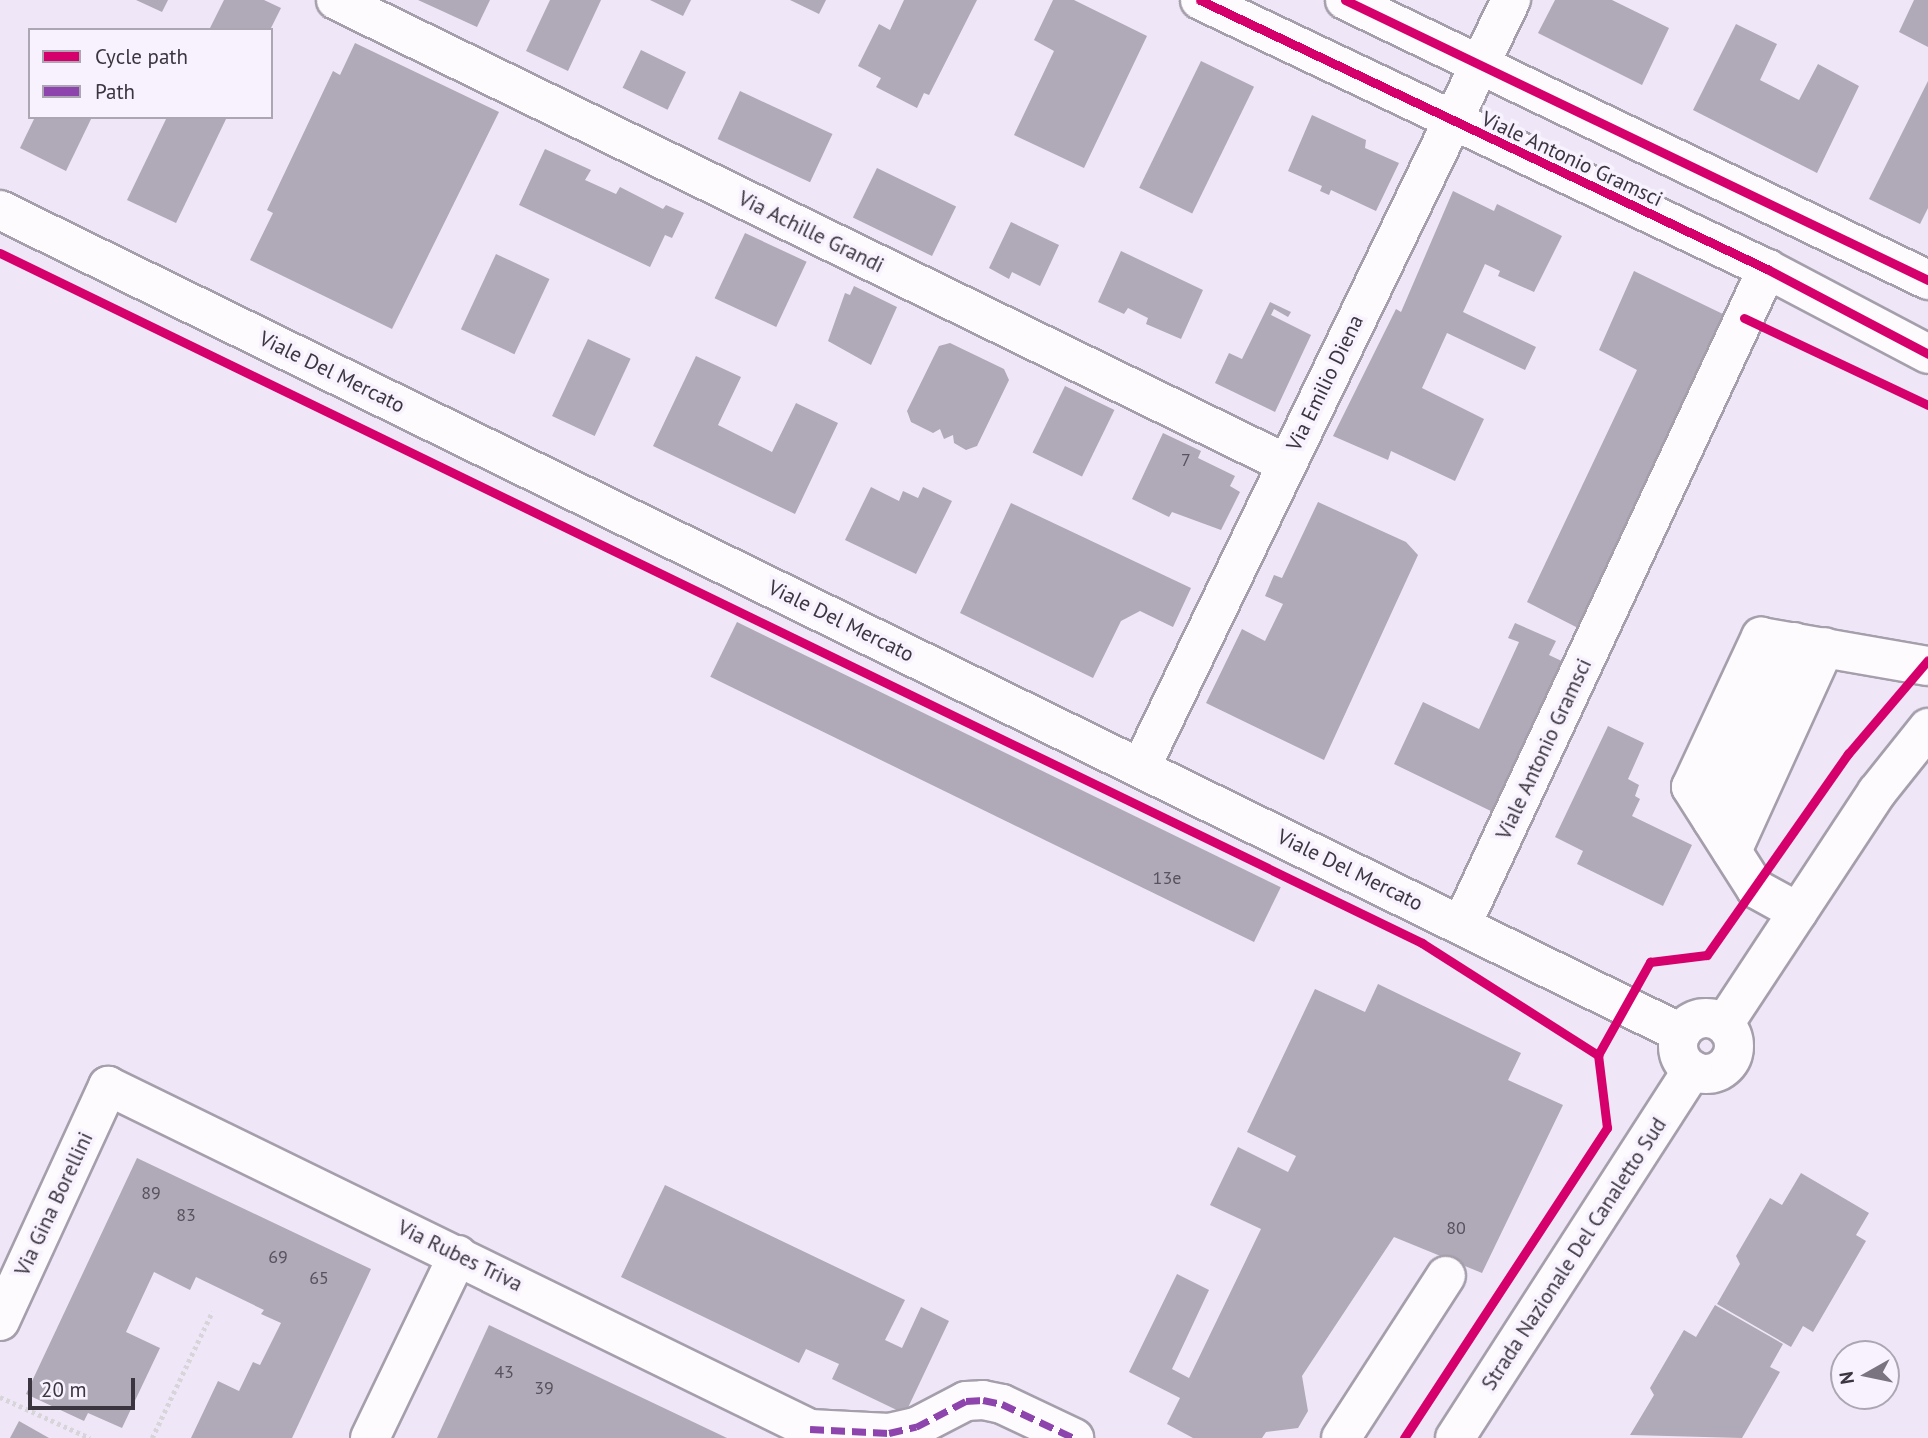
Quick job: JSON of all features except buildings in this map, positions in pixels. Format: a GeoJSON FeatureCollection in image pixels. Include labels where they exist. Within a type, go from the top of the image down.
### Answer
{"type":"FeatureCollection","features":[{"type":"Feature","properties":{"kind":"street","name":"Via Achille Grandi"},"geometry":{"type":"LineString","coordinates":[[336,0],[1287,464]]}},
{"type":"Feature","properties":{"kind":"street","name":"Viale Antonio Gramsci"},"geometry":{"type":"LineString","coordinates":[[1200,0],[1451,122],[1767,269],[1928,354]]}},
{"type":"Feature","properties":{"kind":"street","name":"Viale Antonio Gramsci"},"geometry":{"type":"LineString","coordinates":[[1345,0],[1928,280]]}},
{"type":"Feature","properties":{"kind":"street","name":"Via Emilio Diena"},"geometry":{"type":"LineString","coordinates":[[1141,767],[1511,0]]}},
{"type":"Feature","properties":{"kind":"street","name":"Viale Del Mercato"},"geometry":{"type":"LineString","coordinates":[[0,210],[1681,1033]]}},
{"type":"Feature","properties":{"kind":"street","name":"Viale Antonio Gramsci"},"geometry":{"type":"LineString","coordinates":[[1462,924],[1767,269]]}},
{"type":"Feature","properties":{"kind":"street"},"geometry":{"type":"LineString","coordinates":[[1798,912],[1756,889],[1691,787],[1761,637],[1928,666]]}},
{"type":"Feature","properties":{"kind":"street"},"geometry":{"type":"LineString","coordinates":[[1722,835],[1809,645]]}},
{"type":"Feature","properties":{"kind":"street"},"geometry":{"type":"LineString","coordinates":[[1724,1024],[1877,792],[1928,728]]}},
{"type":"Feature","properties":{"kind":"street"},"geometry":{"type":"LineString","coordinates":[[1705,1018],[1724,1024],[1734,1048],[1727,1065],[1710,1074],[1692,1070],[1680,1054],[1681,1033],[1705,1018]]}},
{"type":"Feature","properties":{"kind":"street","name":"Strada Nazionale Del Canaletto Sud"},"geometry":{"type":"LineString","coordinates":[[1455,1438],[1692,1070]]}},
{"type":"Feature","properties":{"kind":"street","name":"Via Rubes Triva"},"geometry":{"type":"LineString","coordinates":[[108,1086],[458,1255],[808,1434]]}},
{"type":"Feature","properties":{"kind":"street","name":"Via Gina Borellini"},"geometry":{"type":"LineString","coordinates":[[0,1321],[108,1086]]}},
{"type":"Feature","properties":{"kind":"street"},"geometry":{"type":"LineString","coordinates":[[370,1438],[458,1255]]}},
{"type":"Feature","properties":{"kind":"street"},"geometry":{"type":"LineString","coordinates":[[1341,1438],[1446,1276]]}},
{"type":"Feature","properties":{"kind":"street"},"geometry":{"type":"LineString","coordinates":[[808,1434],[889,1433],[916,1427],[966,1401],[983,1400],[1002,1404],[1074,1438]]}},
{"type":"Feature","properties":{"kind":"path"},"geometry":{"type":"LineString","coordinates":[[152,1438],[212,1312]]}},
{"type":"Feature","properties":{"kind":"path"},"geometry":{"type":"LineString","coordinates":[[0,1396],[90,1438]]}},
{"type":"Feature","properties":{"kind":"marked path"},"geometry":{"type":"LineString","coordinates":[[810,1429],[889,1433],[916,1427],[966,1401],[983,1400],[1002,1404],[1074,1438]]}},
{"type":"Feature","properties":{"kind":"cycle path"},"geometry":{"type":"LineString","coordinates":[[1200,0],[1767,269],[1928,354]]}},
{"type":"Feature","properties":{"kind":"cycle path"},"geometry":{"type":"LineString","coordinates":[[1345,0],[1928,280]]}},
{"type":"Feature","properties":{"kind":"cycle path"},"geometry":{"type":"LineString","coordinates":[[0,253],[1422,943],[1598,1055]]}},
{"type":"Feature","properties":{"kind":"cycle path"},"geometry":{"type":"LineString","coordinates":[[1744,318],[1928,405]]}},
{"type":"Feature","properties":{"kind":"cycle path"},"geometry":{"type":"LineString","coordinates":[[1404,1438],[1607,1128],[1598,1055],[1650,962],[1707,955],[1848,754],[1928,660]]}}]}
